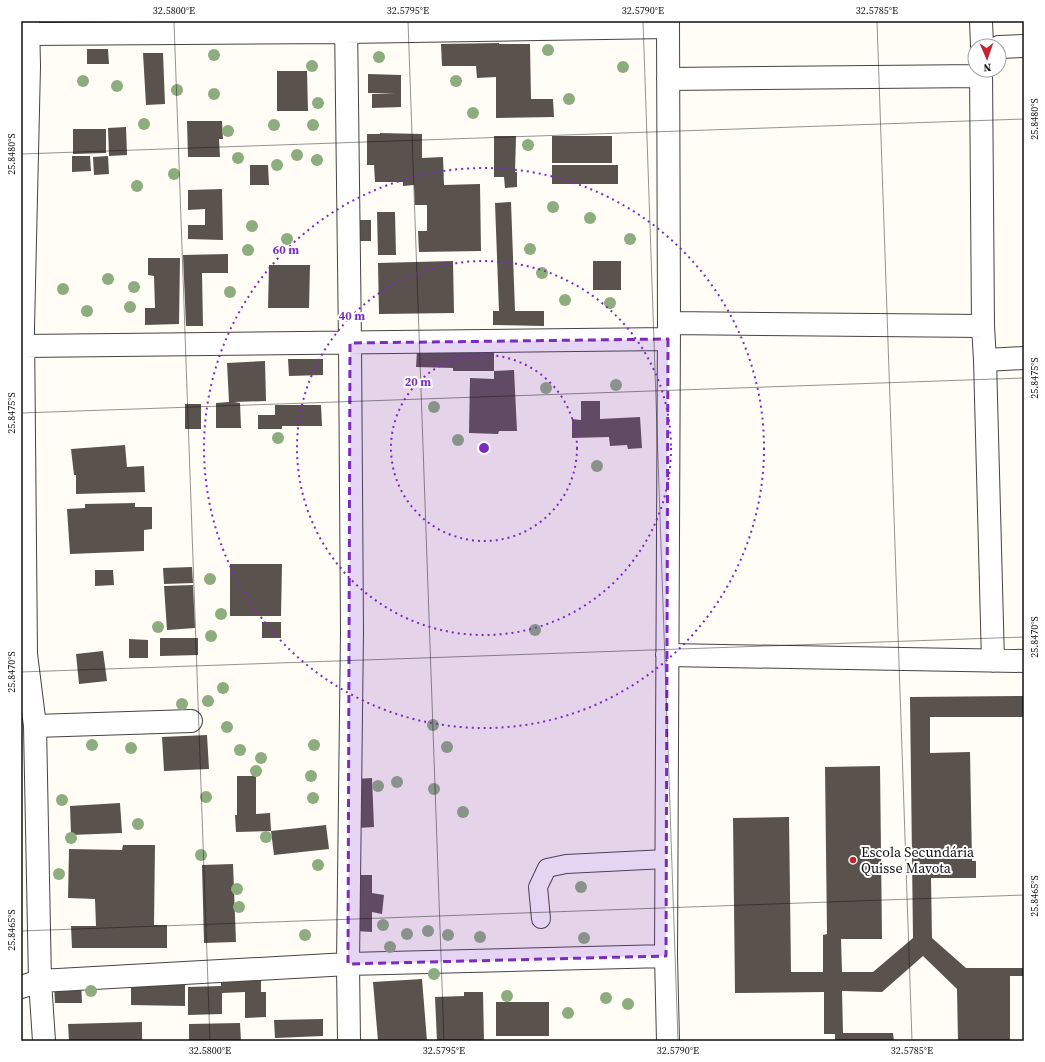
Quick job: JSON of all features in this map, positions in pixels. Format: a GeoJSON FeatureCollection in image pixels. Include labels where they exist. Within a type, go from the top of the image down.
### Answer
{"type":"FeatureCollection","features":[{"type":"Feature","properties":{"kind":"street"},"geometry":{"type":"LineString","coordinates":[[981,21],[982,38]]}},
{"type":"Feature","properties":{"kind":"street"},"geometry":{"type":"LineString","coordinates":[[44,1041],[31,984],[35,726],[23,654],[23,334],[25,66],[27,27],[346,27],[668,24],[666,859],[668,1041]]}},
{"type":"Feature","properties":{"kind":"street"},"geometry":{"type":"LineString","coordinates":[[346,27],[352,638],[348,964],[349,1041]]}},
{"type":"Feature","properties":{"kind":"street"},"geometry":{"type":"LineString","coordinates":[[1007,47],[1024,46]]}},
{"type":"Feature","properties":{"kind":"street"},"geometry":{"type":"LineString","coordinates":[[668,79],[967,73]]}},
{"type":"Feature","properties":{"kind":"street"},"geometry":{"type":"LineString","coordinates":[[981,78],[983,326],[993,661]]}},
{"type":"Feature","properties":{"kind":"street"},"geometry":{"type":"LineString","coordinates":[[23,334],[350,343],[668,331],[983,326]]}},
{"type":"Feature","properties":{"kind":"street"},"geometry":{"type":"LineString","coordinates":[[985,360],[1024,358]]}},
{"type":"Feature","properties":{"kind":"street"},"geometry":{"type":"LineString","coordinates":[[667,655],[1024,661]]}},
{"type":"Feature","properties":{"kind":"street"},"geometry":{"type":"LineString","coordinates":[[35,726],[192,721]]}},
{"type":"Feature","properties":{"kind":"street"},"geometry":{"type":"LineString","coordinates":[[31,984],[348,964],[666,956]]}},
{"type":"Feature","properties":{"kind":"lane"},"geometry":{"type":"LineString","coordinates":[[541,919],[538,887],[547,868],[566,864],[666,859]]}},
{"type":"Feature","properties":{"kind":"highlighted area"},"geometry":{"type":"Polygon","coordinates":[[[668,339],[666,956],[348,964],[350,343],[668,339]]]}},
{"type":"Feature","properties":{"kind":"building"},"geometry":{"type":"Polygon","coordinates":[[[441,44],[530,44],[531,99],[553,99],[554,117],[496,118],[496,77],[477,78],[476,66],[442,66],[441,44]]]}},
{"type":"Feature","properties":{"kind":"building"},"geometry":{"type":"Polygon","coordinates":[[[87,49],[108,49],[109,64],[87,64],[87,49]]]}},
{"type":"Feature","properties":{"kind":"building"},"geometry":{"type":"Polygon","coordinates":[[[143,53],[163,53],[165,104],[146,105],[143,53]]]}},
{"type":"Feature","properties":{"kind":"building"},"geometry":{"type":"Polygon","coordinates":[[[277,71],[307,71],[308,111],[277,111],[277,71]]]}},
{"type":"Feature","properties":{"kind":"building"},"geometry":{"type":"Polygon","coordinates":[[[368,74],[401,75],[401,107],[372,108],[372,94],[395,93],[368,93],[368,74]]]}},
{"type":"Feature","properties":{"kind":"building"},"geometry":{"type":"Polygon","coordinates":[[[187,121],[222,121],[223,139],[219,139],[220,157],[188,157],[187,121]]]}},
{"type":"Feature","properties":{"kind":"building"},"geometry":{"type":"Polygon","coordinates":[[[126,127],[127,155],[109,156],[108,128],[126,127]]]}},
{"type":"Feature","properties":{"kind":"building"},"geometry":{"type":"Polygon","coordinates":[[[73,129],[106,129],[106,153],[73,154],[73,129]]]}},
{"type":"Feature","properties":{"kind":"building"},"geometry":{"type":"Polygon","coordinates":[[[367,134],[422,134],[422,158],[443,157],[444,185],[480,184],[481,251],[419,252],[418,231],[427,231],[427,205],[415,205],[414,185],[403,186],[403,182],[375,182],[374,165],[367,165],[367,134]]]}},
{"type":"Feature","properties":{"kind":"building"},"geometry":{"type":"Polygon","coordinates":[[[494,136],[516,136],[515,172],[517,172],[517,187],[505,188],[504,177],[494,177],[494,136]]]}},
{"type":"Feature","properties":{"kind":"building"},"geometry":{"type":"Polygon","coordinates":[[[552,136],[612,136],[612,163],[552,163],[552,136]]]}},
{"type":"Feature","properties":{"kind":"building"},"geometry":{"type":"Polygon","coordinates":[[[72,156],[90,156],[91,171],[72,172],[72,156]]]}},
{"type":"Feature","properties":{"kind":"building"},"geometry":{"type":"Polygon","coordinates":[[[108,156],[109,174],[94,175],[93,157],[108,156]]]}},
{"type":"Feature","properties":{"kind":"building"},"geometry":{"type":"Polygon","coordinates":[[[250,165],[268,165],[269,185],[250,185],[250,165]]]}},
{"type":"Feature","properties":{"kind":"building"},"geometry":{"type":"Polygon","coordinates":[[[552,165],[618,165],[618,184],[552,184],[552,165]]]}},
{"type":"Feature","properties":{"kind":"building"},"geometry":{"type":"Polygon","coordinates":[[[222,189],[223,240],[188,239],[188,225],[205,225],[205,209],[188,210],[188,190],[222,189]]]}},
{"type":"Feature","properties":{"kind":"building"},"geometry":{"type":"Polygon","coordinates":[[[511,202],[515,311],[544,311],[544,326],[493,325],[493,311],[499,311],[495,203],[511,202]]]}},
{"type":"Feature","properties":{"kind":"building"},"geometry":{"type":"Polygon","coordinates":[[[377,212],[395,212],[396,255],[378,255],[377,212]]]}},
{"type":"Feature","properties":{"kind":"building"},"geometry":{"type":"Polygon","coordinates":[[[352,220],[371,220],[371,241],[352,241],[352,220]]]}},
{"type":"Feature","properties":{"kind":"building"},"geometry":{"type":"Polygon","coordinates":[[[228,254],[228,273],[202,273],[203,326],[186,326],[183,255],[228,254]]]}},
{"type":"Feature","properties":{"kind":"building"},"geometry":{"type":"Polygon","coordinates":[[[148,258],[180,258],[179,324],[145,325],[145,308],[155,308],[154,276],[148,275],[148,258]]]}},
{"type":"Feature","properties":{"kind":"building"},"geometry":{"type":"Polygon","coordinates":[[[453,261],[454,313],[379,314],[378,263],[453,261]]]}},
{"type":"Feature","properties":{"kind":"building"},"geometry":{"type":"Polygon","coordinates":[[[593,261],[621,261],[621,290],[593,290],[593,261]]]}},
{"type":"Feature","properties":{"kind":"building"},"geometry":{"type":"Polygon","coordinates":[[[269,265],[310,265],[309,308],[268,308],[269,265]]]}},
{"type":"Feature","properties":{"kind":"building"},"geometry":{"type":"Polygon","coordinates":[[[417,351],[494,351],[494,371],[453,371],[453,368],[416,367],[417,351]]]}},
{"type":"Feature","properties":{"kind":"building"},"geometry":{"type":"Polygon","coordinates":[[[288,359],[323,359],[323,375],[289,376],[288,359]]]}},
{"type":"Feature","properties":{"kind":"building"},"geometry":{"type":"Polygon","coordinates":[[[265,361],[266,401],[234,402],[240,403],[241,428],[216,428],[216,403],[229,402],[227,363],[265,361]]]}},
{"type":"Feature","properties":{"kind":"building"},"geometry":{"type":"Polygon","coordinates":[[[514,370],[517,431],[499,431],[498,434],[469,433],[470,378],[494,379],[494,371],[514,370]]]}},
{"type":"Feature","properties":{"kind":"building"},"geometry":{"type":"Polygon","coordinates":[[[581,401],[600,401],[600,419],[640,417],[642,448],[628,449],[627,445],[610,446],[609,437],[572,438],[572,419],[581,420],[581,401]]]}},
{"type":"Feature","properties":{"kind":"building"},"geometry":{"type":"Polygon","coordinates":[[[185,404],[201,404],[201,429],[185,429],[185,404]]]}},
{"type":"Feature","properties":{"kind":"building"},"geometry":{"type":"Polygon","coordinates":[[[275,405],[321,405],[322,426],[282,426],[282,429],[258,429],[258,415],[275,415],[275,405]]]}},
{"type":"Feature","properties":{"kind":"building"},"geometry":{"type":"Polygon","coordinates":[[[125,445],[127,467],[144,466],[145,492],[76,494],[76,475],[74,475],[71,449],[125,445]]]}},
{"type":"Feature","properties":{"kind":"building"},"geometry":{"type":"Polygon","coordinates":[[[135,503],[135,507],[152,507],[152,529],[144,530],[144,551],[70,554],[67,509],[85,508],[85,504],[135,503]]]}},
{"type":"Feature","properties":{"kind":"building"},"geometry":{"type":"Polygon","coordinates":[[[230,564],[282,564],[281,616],[230,616],[230,564]]]}},
{"type":"Feature","properties":{"kind":"building"},"geometry":{"type":"Polygon","coordinates":[[[192,567],[193,583],[164,584],[163,568],[192,567]]]}},
{"type":"Feature","properties":{"kind":"building"},"geometry":{"type":"Polygon","coordinates":[[[95,570],[113,570],[114,585],[95,586],[95,570]]]}},
{"type":"Feature","properties":{"kind":"building"},"geometry":{"type":"Polygon","coordinates":[[[193,585],[195,628],[167,630],[164,586],[193,585]]]}},
{"type":"Feature","properties":{"kind":"building"},"geometry":{"type":"Polygon","coordinates":[[[262,622],[281,622],[281,638],[262,638],[262,622]]]}},
{"type":"Feature","properties":{"kind":"building"},"geometry":{"type":"Polygon","coordinates":[[[160,638],[198,638],[198,655],[160,656],[160,638]]]}},
{"type":"Feature","properties":{"kind":"building"},"geometry":{"type":"Polygon","coordinates":[[[129,639],[148,640],[148,658],[129,658],[129,639]]]}},
{"type":"Feature","properties":{"kind":"building"},"geometry":{"type":"Polygon","coordinates":[[[103,651],[107,681],[79,684],[76,654],[103,651]]]}},
{"type":"Feature","properties":{"kind":"building"},"geometry":{"type":"Polygon","coordinates":[[[1024,696],[1024,717],[930,717],[930,753],[970,752],[972,861],[976,861],[976,878],[931,878],[932,938],[966,968],[1024,968],[1024,976],[1010,976],[1010,1041],[958,1041],[957,989],[923,956],[882,992],[842,991],[843,1033],[893,1033],[894,1041],[835,1041],[835,1034],[824,1034],[824,992],[735,993],[733,818],[789,817],[791,972],[823,972],[823,935],[827,934],[825,767],[880,766],[882,939],[841,939],[842,972],[873,972],[913,938],[910,697],[1024,696]]]}},
{"type":"Feature","properties":{"kind":"building"},"geometry":{"type":"Polygon","coordinates":[[[207,735],[209,769],[164,771],[162,737],[207,735]]]}},
{"type":"Feature","properties":{"kind":"building"},"geometry":{"type":"Polygon","coordinates":[[[237,776],[256,776],[256,814],[270,813],[271,831],[236,832],[235,815],[237,815],[237,776]]]}},
{"type":"Feature","properties":{"kind":"building"},"geometry":{"type":"Polygon","coordinates":[[[372,778],[374,827],[358,828],[356,779],[372,778]]]}},
{"type":"Feature","properties":{"kind":"building"},"geometry":{"type":"Polygon","coordinates":[[[120,803],[122,833],[71,835],[70,806],[120,803]]]}},
{"type":"Feature","properties":{"kind":"building"},"geometry":{"type":"Polygon","coordinates":[[[326,825],[329,849],[274,855],[271,831],[326,825]]]}},
{"type":"Feature","properties":{"kind":"building"},"geometry":{"type":"Polygon","coordinates":[[[123,845],[155,845],[154,925],[167,925],[167,948],[72,948],[71,926],[96,926],[95,899],[68,898],[69,849],[122,850],[123,845]]]}},
{"type":"Feature","properties":{"kind":"building"},"geometry":{"type":"Polygon","coordinates":[[[233,864],[236,942],[204,943],[202,865],[233,864]]]}},
{"type":"Feature","properties":{"kind":"building"},"geometry":{"type":"Polygon","coordinates":[[[356,875],[372,875],[372,893],[384,895],[382,914],[372,912],[372,932],[356,931],[356,875]]]}},
{"type":"Feature","properties":{"kind":"building"},"geometry":{"type":"Polygon","coordinates":[[[261,975],[261,992],[266,992],[266,1017],[245,1018],[245,992],[222,993],[222,1014],[188,1015],[188,987],[221,986],[221,976],[261,975]]]}},
{"type":"Feature","properties":{"kind":"building"},"geometry":{"type":"Polygon","coordinates":[[[131,978],[185,978],[185,1006],[131,1005],[131,978]]]}},
{"type":"Feature","properties":{"kind":"building"},"geometry":{"type":"Polygon","coordinates":[[[422,979],[427,1041],[378,1041],[373,982],[422,979]]]}},
{"type":"Feature","properties":{"kind":"building"},"geometry":{"type":"Polygon","coordinates":[[[81,981],[82,1003],[55,1003],[54,982],[81,981]]]}},
{"type":"Feature","properties":{"kind":"building"},"geometry":{"type":"Polygon","coordinates":[[[464,992],[483,992],[484,1041],[437,1041],[435,997],[464,996],[464,992]]]}},
{"type":"Feature","properties":{"kind":"building"},"geometry":{"type":"Polygon","coordinates":[[[496,1002],[549,1002],[549,1036],[496,1036],[496,1002]]]}},
{"type":"Feature","properties":{"kind":"building"},"geometry":{"type":"Polygon","coordinates":[[[323,1019],[323,1036],[275,1038],[274,1020],[323,1019]]]}},
{"type":"Feature","properties":{"kind":"building"},"geometry":{"type":"Polygon","coordinates":[[[142,1022],[142,1041],[69,1041],[68,1024],[142,1022]]]}},
{"type":"Feature","properties":{"kind":"building"},"geometry":{"type":"Polygon","coordinates":[[[240,1023],[241,1041],[186,1041],[189,1040],[189,1024],[240,1023]]]}},
{"type":"Feature","properties":{"kind":"place","name":"Escola Secundária Quisse Mavota"},"geometry":{"type":"Point","coordinates":[853,860]}}]}
